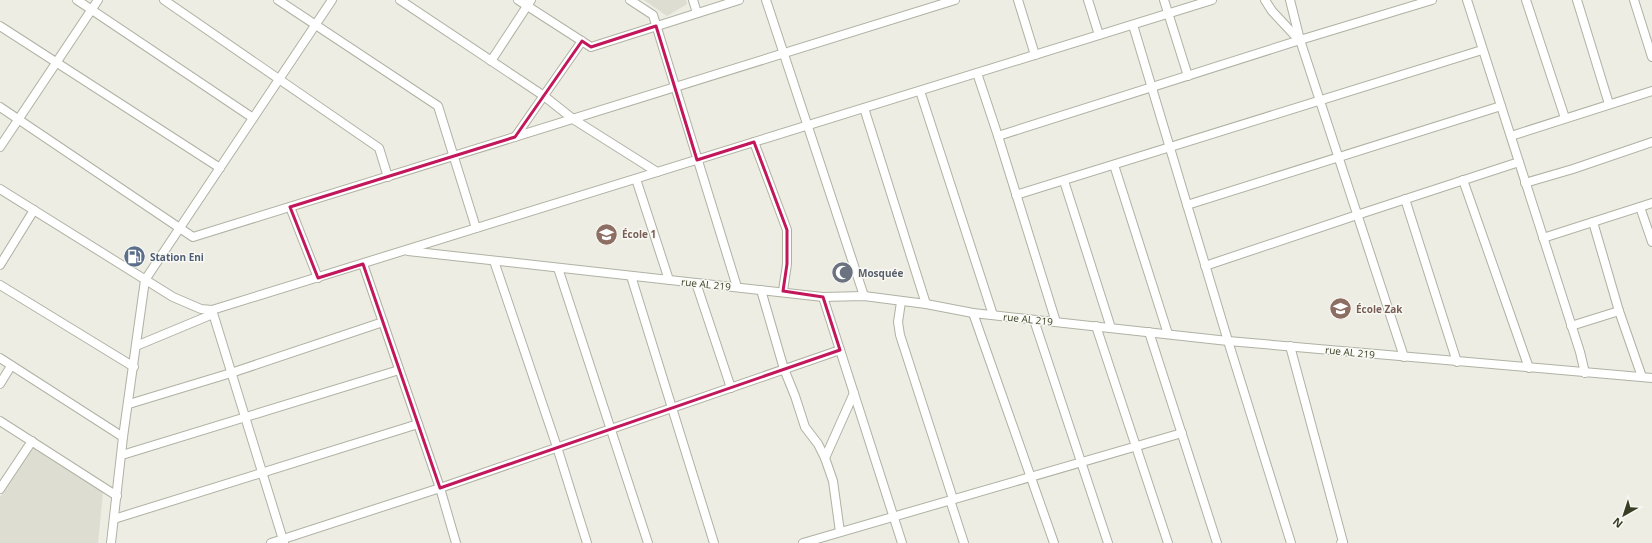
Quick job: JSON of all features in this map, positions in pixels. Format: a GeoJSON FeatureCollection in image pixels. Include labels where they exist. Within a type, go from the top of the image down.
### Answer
{"type":"FeatureCollection","features":[{"type":"Feature","properties":{"kind":"street"},"geometry":{"type":"LineString","coordinates":[[77,0],[253,118]]}},
{"type":"Feature","properties":{"kind":"street"},"geometry":{"type":"LineString","coordinates":[[0,147],[98,0]]}},
{"type":"Feature","properties":{"kind":"street"},"geometry":{"type":"LineString","coordinates":[[164,0],[379,148],[388,177]]}},
{"type":"Feature","properties":{"kind":"street"},"geometry":{"type":"LineString","coordinates":[[278,0],[438,106],[476,228]]}},
{"type":"Feature","properties":{"kind":"street"},"geometry":{"type":"LineString","coordinates":[[111,543],[145,280],[332,0]]}},
{"type":"Feature","properties":{"kind":"street"},"geometry":{"type":"LineString","coordinates":[[400,0],[544,96],[573,119],[657,172]]}},
{"type":"Feature","properties":{"kind":"street"},"geometry":{"type":"LineString","coordinates":[[518,0],[529,3],[591,47],[739,0]]}},
{"type":"Feature","properties":{"kind":"street"},"geometry":{"type":"LineString","coordinates":[[630,0],[652,15],[737,287]]}},
{"type":"Feature","properties":{"kind":"street"},"geometry":{"type":"LineString","coordinates":[[693,0],[697,13]]}},
{"type":"Feature","properties":{"kind":"street"},"geometry":{"type":"LineString","coordinates":[[766,0],[864,296]]}},
{"type":"Feature","properties":{"kind":"street"},"geometry":{"type":"LineString","coordinates":[[0,107],[193,237],[955,0]]}},
{"type":"Feature","properties":{"kind":"street"},"geometry":{"type":"LineString","coordinates":[[1018,0],[1035,55]]}},
{"type":"Feature","properties":{"kind":"street"},"geometry":{"type":"LineString","coordinates":[[1088,0],[1099,35]]}},
{"type":"Feature","properties":{"kind":"street"},"geometry":{"type":"LineString","coordinates":[[1164,0],[1188,76]]}},
{"type":"Feature","properties":{"kind":"street"},"geometry":{"type":"LineString","coordinates":[[136,346],[212,312],[476,228],[1212,0]]}},
{"type":"Feature","properties":{"kind":"street"},"geometry":{"type":"LineString","coordinates":[[1265,0],[1272,11],[1300,40]]}},
{"type":"Feature","properties":{"kind":"street"},"geometry":{"type":"LineString","coordinates":[[1290,0],[1300,40],[1319,101],[1404,358]]}},
{"type":"Feature","properties":{"kind":"street"},"geometry":{"type":"LineString","coordinates":[[998,136],[1300,40],[1432,0]]}},
{"type":"Feature","properties":{"kind":"street"},"geometry":{"type":"LineString","coordinates":[[1467,0],[1580,352],[1585,373]]}},
{"type":"Feature","properties":{"kind":"street"},"geometry":{"type":"LineString","coordinates":[[1526,0],[1565,118]]}},
{"type":"Feature","properties":{"kind":"street"},"geometry":{"type":"LineString","coordinates":[[1577,0],[1609,104]]}},
{"type":"Feature","properties":{"kind":"street"},"geometry":{"type":"LineString","coordinates":[[1634,0],[1652,57]]}},
{"type":"Feature","properties":{"kind":"street"},"geometry":{"type":"LineString","coordinates":[[491,61],[529,3]]}},
{"type":"Feature","properties":{"kind":"street"},"geometry":{"type":"LineString","coordinates":[[1133,25],[1205,266],[1291,543]]}},
{"type":"Feature","properties":{"kind":"street"},"geometry":{"type":"LineString","coordinates":[[0,26],[220,168]]}},
{"type":"Feature","properties":{"kind":"street"},"geometry":{"type":"LineString","coordinates":[[515,137],[582,41]]}},
{"type":"Feature","properties":{"kind":"street"},"geometry":{"type":"LineString","coordinates":[[1016,196],[1482,50]]}},
{"type":"Feature","properties":{"kind":"street"},"geometry":{"type":"LineString","coordinates":[[977,73],[1056,322]]}},
{"type":"Feature","properties":{"kind":"street"},"geometry":{"type":"LineString","coordinates":[[920,91],[993,315]]}},
{"type":"Feature","properties":{"kind":"street"},"geometry":{"type":"LineString","coordinates":[[1511,136],[1652,91]]}},
{"type":"Feature","properties":{"kind":"street"},"geometry":{"type":"LineString","coordinates":[[1187,205],[1500,106]]}},
{"type":"Feature","properties":{"kind":"street"},"geometry":{"type":"LineString","coordinates":[[864,108],[926,304]]}},
{"type":"Feature","properties":{"kind":"street"},"geometry":{"type":"LineString","coordinates":[[754,142],[787,230],[787,264],[783,291]]}},
{"type":"Feature","properties":{"kind":"street"},"geometry":{"type":"LineString","coordinates":[[1525,184],[1652,142]]}},
{"type":"Feature","properties":{"kind":"street"},"geometry":{"type":"LineString","coordinates":[[1205,266],[1519,162]]}},
{"type":"Feature","properties":{"kind":"street"},"geometry":{"type":"LineString","coordinates":[[1114,165],[1168,334]]}},
{"type":"Feature","properties":{"kind":"street"},"geometry":{"type":"LineString","coordinates":[[636,179],[669,280]]}},
{"type":"Feature","properties":{"kind":"street"},"geometry":{"type":"LineString","coordinates":[[1463,180],[1529,368]]}},
{"type":"Feature","properties":{"kind":"street"},"geometry":{"type":"LineString","coordinates":[[1064,181],[1111,328]]}},
{"type":"Feature","properties":{"kind":"street"},"geometry":{"type":"LineString","coordinates":[[0,189],[173,297],[201,310],[212,312]]}},
{"type":"Feature","properties":{"kind":"street"},"geometry":{"type":"LineString","coordinates":[[1405,199],[1457,362]]}},
{"type":"Feature","properties":{"kind":"street"},"geometry":{"type":"LineString","coordinates":[[1543,238],[1652,204]]}},
{"type":"Feature","properties":{"kind":"street"},"geometry":{"type":"LineString","coordinates":[[290,207],[318,278]]}},
{"type":"Feature","properties":{"kind":"street"},"geometry":{"type":"LineString","coordinates":[[1640,207],[1652,242]]}},
{"type":"Feature","properties":{"kind":"street"},"geometry":{"type":"LineString","coordinates":[[0,265],[34,210]]}},
{"type":"Feature","properties":{"kind":"street"},"geometry":{"type":"LineString","coordinates":[[1593,222],[1619,310],[1642,377]]}},
{"type":"Feature","properties":{"kind":"street","name":"rue AL 219"},"geometry":{"type":"LineString","coordinates":[[405,251],[761,290],[783,291],[824,297],[864,296],[901,302],[926,304],[973,313],[1228,341],[1404,358],[1652,378]]}},
{"type":"Feature","properties":{"kind":"street"},"geometry":{"type":"LineString","coordinates":[[494,261],[557,448],[587,543]]}},
{"type":"Feature","properties":{"kind":"street"},"geometry":{"type":"LineString","coordinates":[[363,264],[440,488],[456,543]]}},
{"type":"Feature","properties":{"kind":"street"},"geometry":{"type":"LineString","coordinates":[[558,268],[648,543]]}},
{"type":"Feature","properties":{"kind":"street"},"geometry":{"type":"LineString","coordinates":[[631,276],[714,543]]}},
{"type":"Feature","properties":{"kind":"street"},"geometry":{"type":"LineString","coordinates":[[696,283],[731,388]]}},
{"type":"Feature","properties":{"kind":"street"},"geometry":{"type":"LineString","coordinates":[[0,285],[134,367]]}},
{"type":"Feature","properties":{"kind":"street"},"geometry":{"type":"LineString","coordinates":[[761,290],[784,369],[805,427],[818,444],[825,458],[833,481],[840,532]]}},
{"type":"Feature","properties":{"kind":"street"},"geometry":{"type":"LineString","coordinates":[[824,297],[902,543]]}},
{"type":"Feature","properties":{"kind":"street"},"geometry":{"type":"LineString","coordinates":[[901,302],[898,322],[900,335],[964,543]]}},
{"type":"Feature","properties":{"kind":"street"},"geometry":{"type":"LineString","coordinates":[[1571,326],[1619,310]]}},
{"type":"Feature","properties":{"kind":"street"},"geometry":{"type":"LineString","coordinates":[[212,312],[284,541]]}},
{"type":"Feature","properties":{"kind":"street"},"geometry":{"type":"LineString","coordinates":[[973,313],[1054,543]]}},
{"type":"Feature","properties":{"kind":"street"},"geometry":{"type":"LineString","coordinates":[[1034,320],[1108,543]]}},
{"type":"Feature","properties":{"kind":"street"},"geometry":{"type":"LineString","coordinates":[[129,404],[231,373],[383,322]]}},
{"type":"Feature","properties":{"kind":"street"},"geometry":{"type":"LineString","coordinates":[[1096,326],[1168,543]]}},
{"type":"Feature","properties":{"kind":"street"},"geometry":{"type":"LineString","coordinates":[[1149,332],[1217,543]]}},
{"type":"Feature","properties":{"kind":"street"},"geometry":{"type":"LineString","coordinates":[[1290,346],[1343,542],[1341,543]]}},
{"type":"Feature","properties":{"kind":"street"},"geometry":{"type":"LineString","coordinates":[[271,543],[284,541],[840,350]]}},
{"type":"Feature","properties":{"kind":"street"},"geometry":{"type":"LineString","coordinates":[[0,358],[124,437]]}},
{"type":"Feature","properties":{"kind":"street"},"geometry":{"type":"LineString","coordinates":[[0,384],[11,366]]}},
{"type":"Feature","properties":{"kind":"street"},"geometry":{"type":"LineString","coordinates":[[122,455],[399,370]]}},
{"type":"Feature","properties":{"kind":"street"},"geometry":{"type":"LineString","coordinates":[[825,458],[854,393]]}},
{"type":"Feature","properties":{"kind":"street"},"geometry":{"type":"LineString","coordinates":[[0,421],[117,496]]}},
{"type":"Feature","properties":{"kind":"street"},"geometry":{"type":"LineString","coordinates":[[114,519],[418,424]]}},
{"type":"Feature","properties":{"kind":"street"},"geometry":{"type":"LineString","coordinates":[[803,543],[1182,433]]}},
{"type":"Feature","properties":{"kind":"street"},"geometry":{"type":"LineString","coordinates":[[0,489],[32,441]]}},
{"type":"Feature","properties":{"kind":"highlighted area"},"geometry":{"type":"Polygon","coordinates":[[[656,26],[697,160],[754,142],[787,230],[787,264],[783,291],[823,297],[840,350],[440,488],[363,264],[318,278],[290,207],[515,137],[582,41],[591,47],[656,26]]]}},
{"type":"Feature","properties":{"kind":"shaded area"},"geometry":{"type":"Polygon","coordinates":[[[644,0],[686,0],[687,4],[667,16],[644,0]]]}},
{"type":"Feature","properties":{"kind":"shaded area"},"geometry":{"type":"Polygon","coordinates":[[[33,447],[103,492],[98,543],[0,543],[0,497],[33,447]]]}},
{"type":"Feature","properties":{"kind":"place","name":"École 1"},"geometry":{"type":"Point","coordinates":[607,234]}},
{"type":"Feature","properties":{"kind":"place","name":"Station Eni"},"geometry":{"type":"Point","coordinates":[135,257]}},
{"type":"Feature","properties":{"kind":"place","name":"Mosquée"},"geometry":{"type":"Point","coordinates":[842,273]}},
{"type":"Feature","properties":{"kind":"place","name":"École Zak"},"geometry":{"type":"Point","coordinates":[1341,309]}}]}
